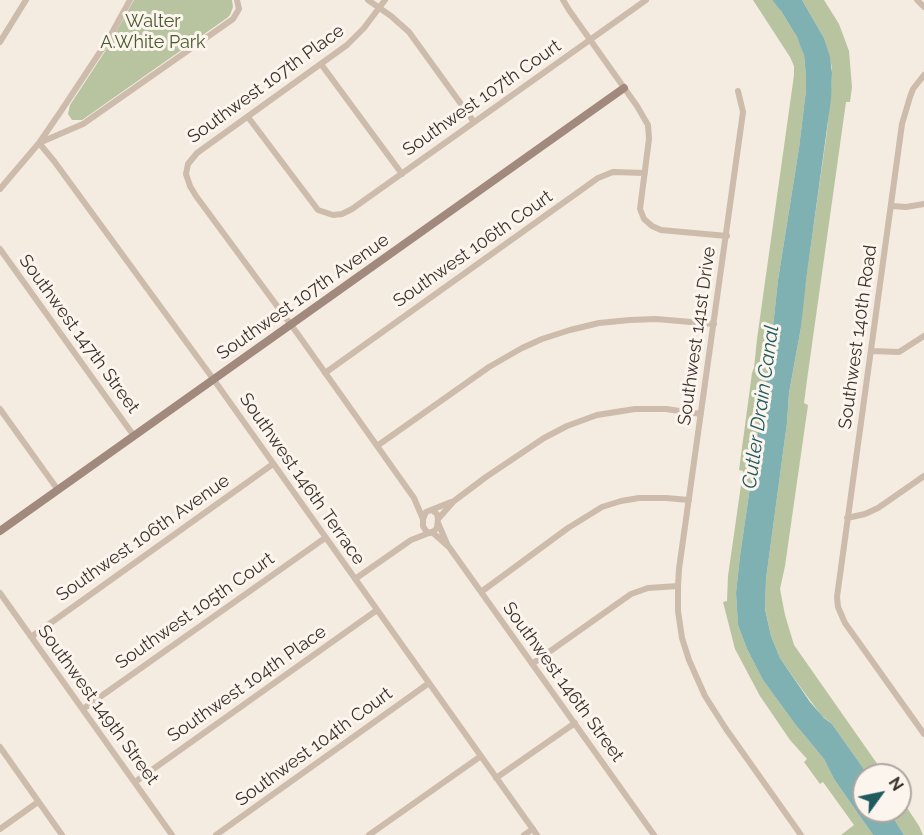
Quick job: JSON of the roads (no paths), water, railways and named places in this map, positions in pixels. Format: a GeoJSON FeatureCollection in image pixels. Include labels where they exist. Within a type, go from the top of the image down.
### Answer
{"type":"FeatureCollection","features":[{"type":"Feature","properties":{"kind":"street"},"geometry":{"type":"LineString","coordinates":[[0,42],[26,0]]}},
{"type":"Feature","properties":{"kind":"street"},"geometry":{"type":"LineString","coordinates":[[0,189],[39,143],[101,50],[130,0]]}},
{"type":"Feature","properties":{"kind":"street"},"geometry":{"type":"LineString","coordinates":[[368,0],[409,32],[474,122]]}},
{"type":"Feature","properties":{"kind":"street","name":"Southwest 107th Place"},"geometry":{"type":"LineString","coordinates":[[291,325],[193,192],[187,176],[188,165],[201,149],[355,39],[385,0]]}},
{"type":"Feature","properties":{"kind":"street"},"geometry":{"type":"LineString","coordinates":[[563,0],[648,125],[650,139],[640,209],[644,219],[658,229],[727,236]]}},
{"type":"Feature","properties":{"kind":"street","name":"Southwest 107th Court"},"geometry":{"type":"LineString","coordinates":[[248,117],[314,206],[333,215],[342,214],[350,211],[646,0]]}},
{"type":"Feature","properties":{"kind":"street"},"geometry":{"type":"LineString","coordinates":[[917,0],[924,7]]}},
{"type":"Feature","properties":{"kind":"street"},"geometry":{"type":"LineString","coordinates":[[39,143],[83,124],[233,19],[238,3]]}},
{"type":"Feature","properties":{"kind":"street"},"geometry":{"type":"LineString","coordinates":[[321,64],[402,174]]}},
{"type":"Feature","properties":{"kind":"street","name":"Southwest 140th Road"},"geometry":{"type":"LineString","coordinates":[[924,75],[913,89],[902,124],[837,589],[840,613],[848,628],[924,734]]}},
{"type":"Feature","properties":{"kind":"street","name":"Southwest 107th Avenue"},"geometry":{"type":"LineString","coordinates":[[0,531],[624,88]]}},
{"type":"Feature","properties":{"kind":"street","name":"Southwest 141st Drive"},"geometry":{"type":"LineString","coordinates":[[738,91],[743,112],[689,500],[678,586],[678,611],[682,639],[698,684],[714,712],[801,835]]}},
{"type":"Feature","properties":{"kind":"street","name":"Southwest 146th Terrace"},"geometry":{"type":"LineString","coordinates":[[39,143],[214,380],[537,835]]}},
{"type":"Feature","properties":{"kind":"street","name":"Southwest 106th Court"},"geometry":{"type":"LineString","coordinates":[[325,373],[598,178],[617,171],[645,173]]}},
{"type":"Feature","properties":{"kind":"street"},"geometry":{"type":"LineString","coordinates":[[892,206],[906,207],[924,204]]}},
{"type":"Feature","properties":{"kind":"street","name":"Southwest 147th Street"},"geometry":{"type":"LineString","coordinates":[[0,249],[134,436]]}},
{"type":"Feature","properties":{"kind":"street"},"geometry":{"type":"LineString","coordinates":[[377,446],[489,367],[542,339],[580,327],[607,322],[656,319],[714,324]]}},
{"type":"Feature","properties":{"kind":"street"},"geometry":{"type":"LineString","coordinates":[[291,325],[414,498],[424,529],[431,532]]}},
{"type":"Feature","properties":{"kind":"street"},"geometry":{"type":"LineString","coordinates":[[872,351],[899,352],[924,336]]}},
{"type":"Feature","properties":{"kind":"street"},"geometry":{"type":"LineString","coordinates":[[411,540],[426,512],[454,501],[557,431],[587,418],[635,409],[655,408],[701,414]]}},
{"type":"Feature","properties":{"kind":"street"},"geometry":{"type":"LineString","coordinates":[[0,409],[58,490]]}},
{"type":"Feature","properties":{"kind":"street","name":"Southwest 106th Avenue"},"geometry":{"type":"LineString","coordinates":[[31,637],[273,464]]}},
{"type":"Feature","properties":{"kind":"street"},"geometry":{"type":"LineString","coordinates":[[847,519],[878,508],[924,476]]}},
{"type":"Feature","properties":{"kind":"street"},"geometry":{"type":"LineString","coordinates":[[414,498],[436,512],[438,521]]}},
{"type":"Feature","properties":{"kind":"street"},"geometry":{"type":"LineString","coordinates":[[481,592],[602,507],[639,498],[689,500]]}},
{"type":"Feature","properties":{"kind":"street"},"geometry":{"type":"LineString","coordinates":[[355,579],[411,540],[435,530],[438,521],[454,501]]}},
{"type":"Feature","properties":{"kind":"street","name":"Southwest 146th Street"},"geometry":{"type":"LineString","coordinates":[[438,521],[449,547],[654,835]]}},
{"type":"Feature","properties":{"kind":"street","name":"Southwest 146th Street"},"geometry":{"type":"LineString","coordinates":[[431,532],[449,547]]}},
{"type":"Feature","properties":{"kind":"street","name":"Southwest 105th Court"},"geometry":{"type":"LineString","coordinates":[[83,709],[325,538]]}},
{"type":"Feature","properties":{"kind":"street"},"geometry":{"type":"LineString","coordinates":[[532,664],[631,594],[648,588],[678,586]]}},
{"type":"Feature","properties":{"kind":"street","name":"Southwest 149th Street"},"geometry":{"type":"LineString","coordinates":[[0,593],[172,835]]}},
{"type":"Feature","properties":{"kind":"street","name":"Southwest 104th Place"},"geometry":{"type":"LineString","coordinates":[[135,782],[377,610]]}},
{"type":"Feature","properties":{"kind":"street","name":"Southwest 104th Court"},"geometry":{"type":"LineString","coordinates":[[216,835],[429,683]]}},
{"type":"Feature","properties":{"kind":"street"},"geometry":{"type":"LineString","coordinates":[[496,778],[574,723]]}},
{"type":"Feature","properties":{"kind":"street"},"geometry":{"type":"LineString","coordinates":[[0,747],[62,835]]}},
{"type":"Feature","properties":{"kind":"street"},"geometry":{"type":"LineString","coordinates":[[369,835],[481,756]]}},
{"type":"Feature","properties":{"kind":"street"},"geometry":{"type":"LineString","coordinates":[[0,829],[38,802]]}},
{"type":"Feature","properties":{"kind":"street"},"geometry":{"type":"LineString","coordinates":[[524,835],[533,829]]}},
{"type":"Feature","properties":{"kind":"water"},"geometry":{"type":"Polygon","coordinates":[[[772,0],[802,0],[824,38],[832,73],[831,99],[801,327],[789,393],[766,579],[765,609],[771,636],[780,658],[810,702],[832,724],[860,763],[852,763],[852,805],[834,779],[824,759],[763,680],[738,625],[736,593],[740,556],[806,90],[804,55],[797,37],[772,0]]]}},
{"type":"Feature","properties":{"kind":"water"},"geometry":{"type":"Polygon","coordinates":[[[865,823],[896,823],[904,835],[873,835],[865,823]]]}},
{"type":"Feature","properties":{"kind":"park label","name":"Walter A.White Park"},"geometry":{"type":"Point","coordinates":[153,32]}},
{"type":"Feature","properties":{"kind":"water label","name":"Cutler Drain Canal"},"geometry":{"type":"Point","coordinates":[761,407]}}]}
